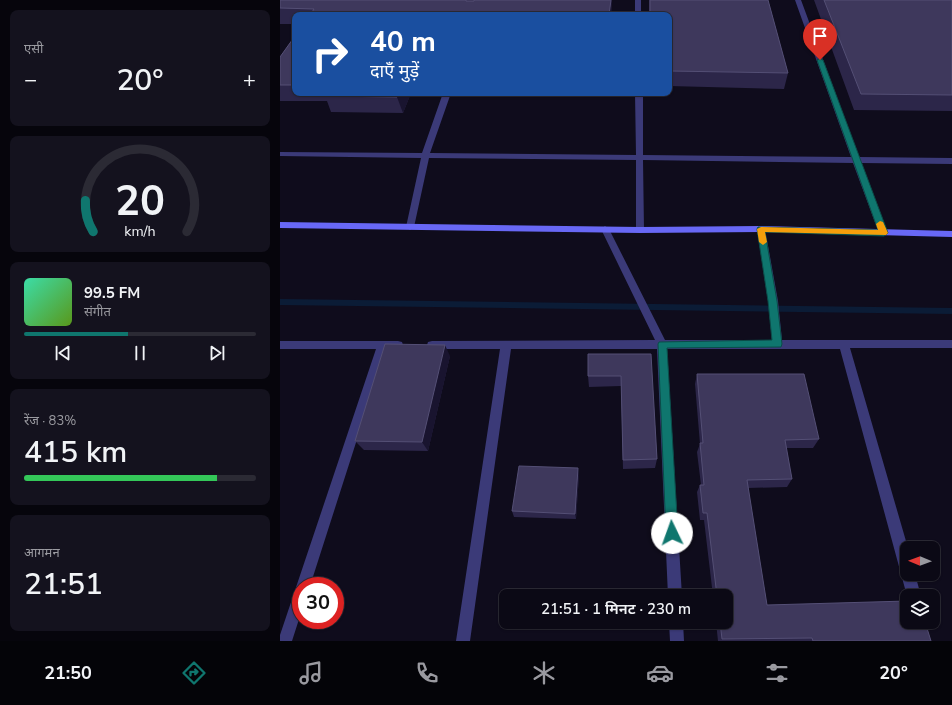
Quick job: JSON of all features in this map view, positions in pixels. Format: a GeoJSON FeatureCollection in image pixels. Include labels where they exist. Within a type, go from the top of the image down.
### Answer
{"type":"FeatureCollection","features":[{"type":"Feature","properties":{"kind":"street"},"geometry":{"type":"LineString","coordinates":[[638,0],[638,12]]}},
{"type":"Feature","properties":{"kind":"street"},"geometry":{"type":"LineString","coordinates":[[798,0],[884,233]]}},
{"type":"Feature","properties":{"kind":"street"},"geometry":{"type":"LineString","coordinates":[[410,227],[426,154],[446,96]]}},
{"type":"Feature","properties":{"kind":"street"},"geometry":{"type":"LineString","coordinates":[[639,96],[640,230]]}},
{"type":"Feature","properties":{"kind":"street"},"geometry":{"type":"LineString","coordinates":[[280,154],[426,154],[952,160]]}},
{"type":"Feature","properties":{"kind":"street"},"geometry":{"type":"LineString","coordinates":[[280,225],[605,230],[761,229],[952,234]]}},
{"type":"Feature","properties":{"kind":"street"},"geometry":{"type":"LineString","coordinates":[[761,229],[773,301],[777,344]]}},
{"type":"Feature","properties":{"kind":"street"},"geometry":{"type":"LineString","coordinates":[[605,230],[662,344],[675,589]]}},
{"type":"Feature","properties":{"kind":"street"},"geometry":{"type":"LineString","coordinates":[[844,344],[900,544]]}},
{"type":"Feature","properties":{"kind":"street"},"geometry":{"type":"LineString","coordinates":[[421,345],[952,344]]}},
{"type":"Feature","properties":{"kind":"street"},"geometry":{"type":"LineString","coordinates":[[280,345],[406,345]]}},
{"type":"Feature","properties":{"kind":"street"},"geometry":{"type":"LineString","coordinates":[[462,641],[506,345]]}},
{"type":"Feature","properties":{"kind":"street"},"geometry":{"type":"LineString","coordinates":[[306,577],[382,346]]}},
{"type":"Feature","properties":{"kind":"street"},"geometry":{"type":"LineString","coordinates":[[284,641],[292,617]]}},
{"type":"Feature","properties":{"kind":"street"},"geometry":{"type":"LineString","coordinates":[[676,629],[677,641]]}},
{"type":"Feature","properties":{"kind":"building"},"geometry":{"type":"Polygon","coordinates":[[[280,0],[611,0],[609,12],[312,12],[314,9],[280,8],[280,0]]]}},
{"type":"Feature","properties":{"kind":"building"},"geometry":{"type":"Polygon","coordinates":[[[650,0],[768,0],[788,73],[672,71],[672,12],[650,12],[650,0]]]}},
{"type":"Feature","properties":{"kind":"building"},"geometry":{"type":"Polygon","coordinates":[[[824,0],[952,0],[952,95],[861,94],[824,0]]]}},
{"type":"Feature","properties":{"kind":"building"},"geometry":{"type":"Polygon","coordinates":[[[292,40],[292,85],[280,85],[280,57],[292,40]]]}},
{"type":"Feature","properties":{"kind":"building"},"geometry":{"type":"Polygon","coordinates":[[[324,96],[398,96],[397,97],[324,96]]]}},
{"type":"Feature","properties":{"kind":"building"},"geometry":{"type":"Polygon","coordinates":[[[385,344],[445,345],[422,442],[355,441],[385,344]]]}},
{"type":"Feature","properties":{"kind":"building"},"geometry":{"type":"Polygon","coordinates":[[[588,354],[651,354],[657,459],[623,460],[621,376],[588,376],[588,354]]]}},
{"type":"Feature","properties":{"kind":"building"},"geometry":{"type":"Polygon","coordinates":[[[697,374],[804,374],[819,439],[785,440],[792,479],[747,480],[767,605],[900,601],[900,629],[927,629],[931,641],[813,641],[812,638],[722,639],[721,629],[733,629],[733,589],[716,589],[707,513],[703,513],[700,485],[704,485],[700,443],[703,443],[697,374]]]}},
{"type":"Feature","properties":{"kind":"building"},"geometry":{"type":"Polygon","coordinates":[[[519,466],[578,468],[575,514],[512,511],[519,466]]]}},
{"type":"Feature","properties":{"kind":"waterway"},"geometry":{"type":"LineString","coordinates":[[280,302],[952,311]]}},
{"type":"Feature","properties":{"kind":"slow traffic"},"geometry":{"type":"LineString","coordinates":[[763,242],[761,229],[884,233],[880,224]]}},
{"type":"Feature","properties":{"kind":"route"},"geometry":{"type":"LineString","coordinates":[[672,533],[662,344],[777,344],[773,301],[761,229],[884,233],[820,60]]}}]}
